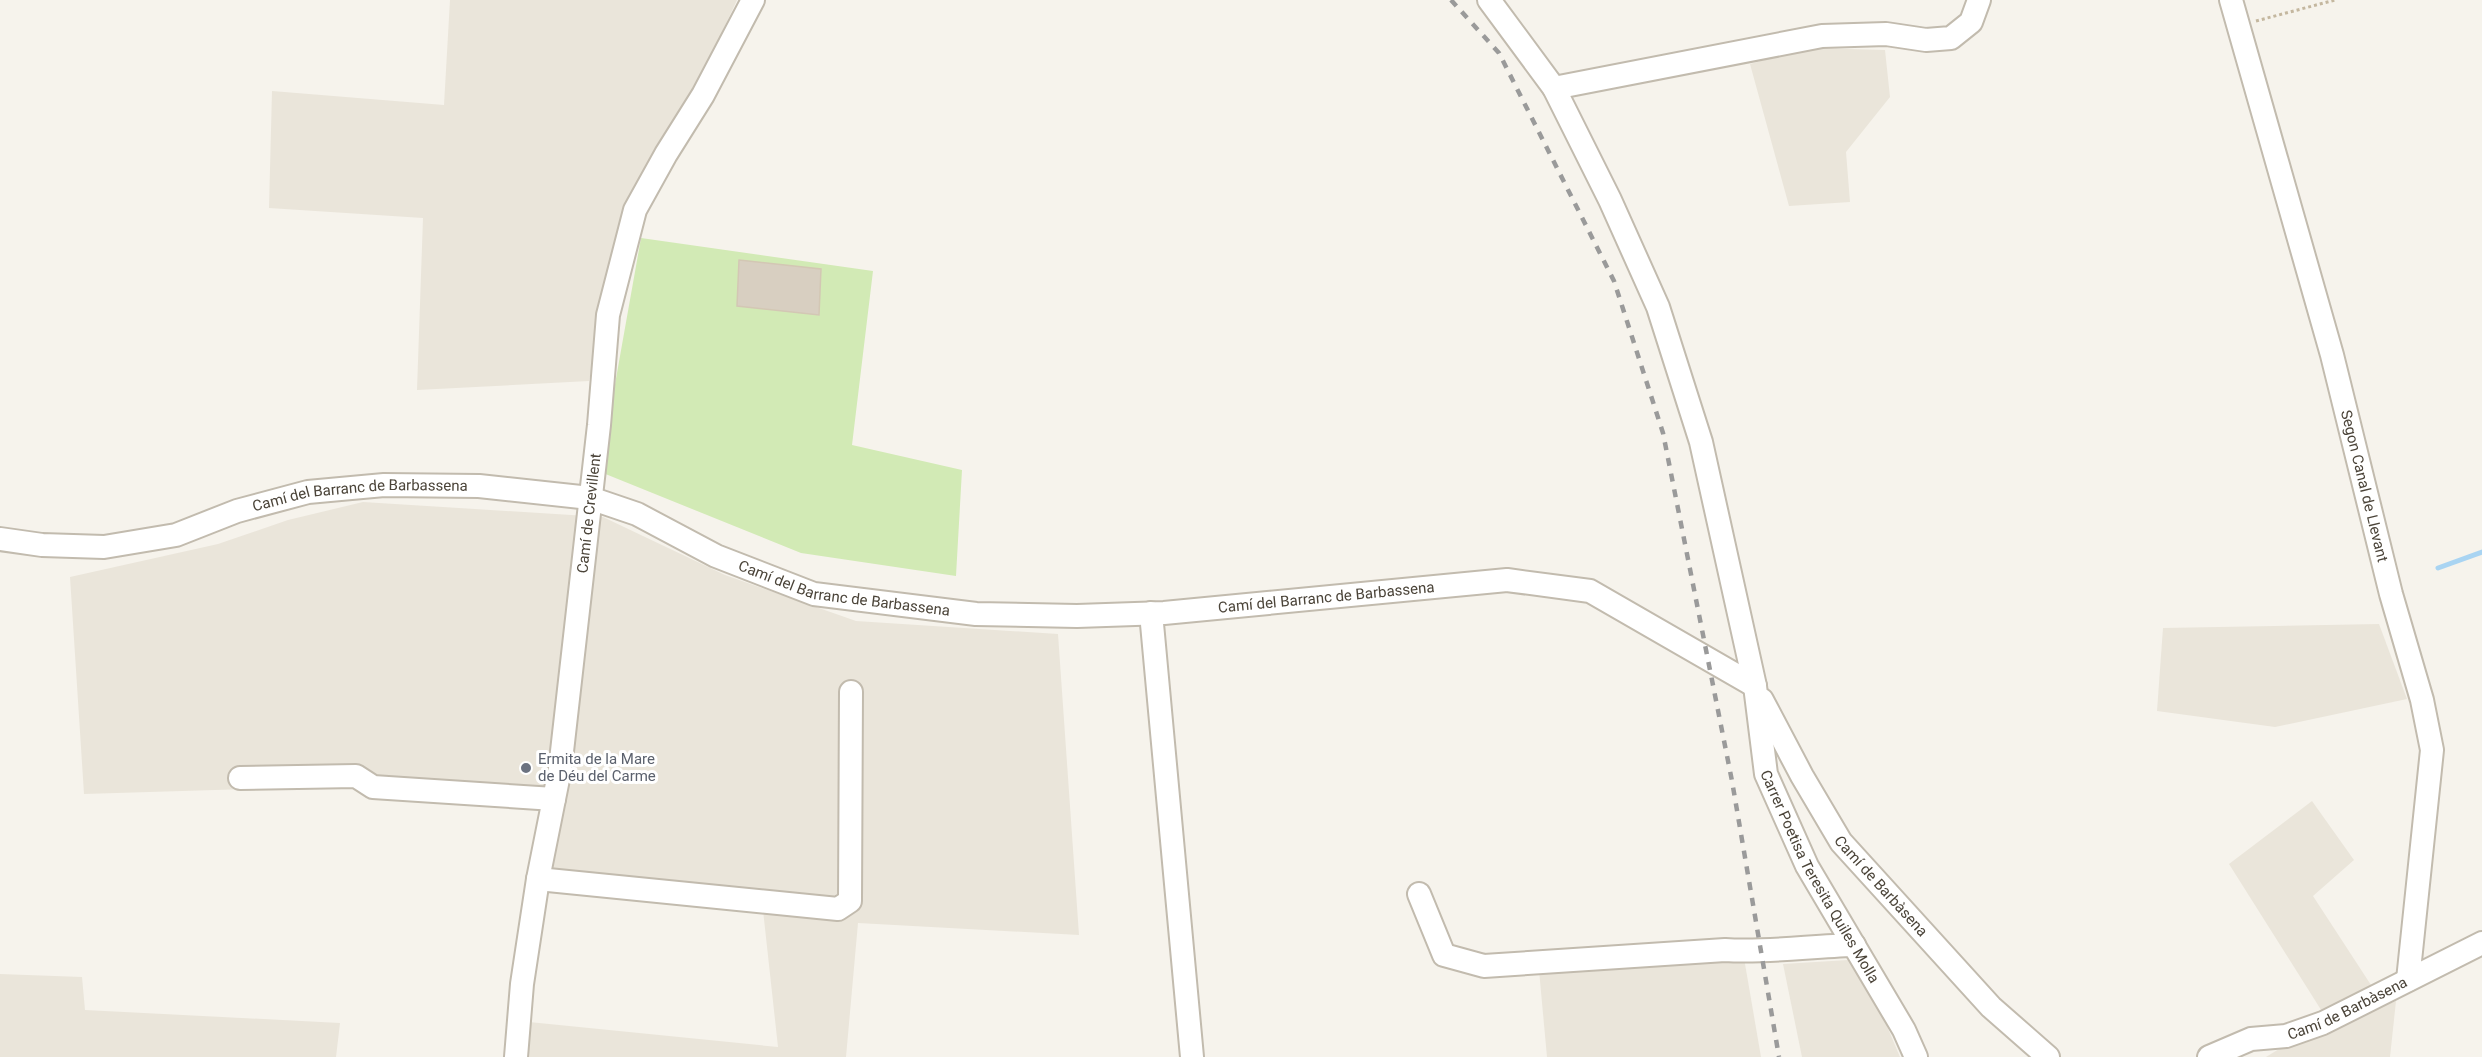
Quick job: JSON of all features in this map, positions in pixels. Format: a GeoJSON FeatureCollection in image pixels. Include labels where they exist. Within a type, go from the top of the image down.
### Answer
{"type":"FeatureCollection","features":[{"type":"Feature","properties":{"kind":"street","name":"Camí de Crevillent"},"geometry":{"type":"LineString","coordinates":[[516,1057],[522,984],[538,879],[560,769],[599,425],[608,315],[635,210],[666,154],[703,95],[753,0]]}},
{"type":"Feature","properties":{"kind":"street"},"geometry":{"type":"LineString","coordinates":[[1490,0],[1554,88],[1610,200],[1658,307],[1701,442],[1755,686]]}},
{"type":"Feature","properties":{"kind":"street"},"geometry":{"type":"LineString","coordinates":[[1554,88],[1822,36],[1886,34],[1926,40],[1951,39],[1971,22],[1979,0]]}},
{"type":"Feature","properties":{"kind":"street","name":"Segon Canal de Llevant"},"geometry":{"type":"LineString","coordinates":[[2231,0],[2332,355],[2391,594],[2422,700],[2432,750],[2408,980]]}},
{"type":"Feature","properties":{"kind":"street","name":"Camí del Barranc de Barbassena"},"geometry":{"type":"LineString","coordinates":[[0,539],[42,545],[104,547],[177,535],[237,511],[308,492],[384,485],[479,486],[590,498],[636,514],[716,556],[814,594],[976,614],[1077,616],[1151,614],[1507,580],[1590,591],[1755,686]]}},
{"type":"Feature","properties":{"kind":"street"},"geometry":{"type":"LineString","coordinates":[[1151,614],[1192,1057]]}},
{"type":"Feature","properties":{"kind":"street","name":"Camí de Barbàsena"},"geometry":{"type":"LineString","coordinates":[[1755,686],[1802,776],[1841,842],[1991,1007],[2048,1057]]}},
{"type":"Feature","properties":{"kind":"street","name":"Carrer Poetisa Teresita Quiles Molla"},"geometry":{"type":"LineString","coordinates":[[1755,686],[1766,774],[1807,866],[1904,1030],[1916,1057]]}},
{"type":"Feature","properties":{"kind":"street"},"geometry":{"type":"LineString","coordinates":[[538,879],[838,909],[850,901],[851,692]]}},
{"type":"Feature","properties":{"kind":"street"},"geometry":{"type":"LineString","coordinates":[[240,778],[356,776],[373,786],[554,798]]}},
{"type":"Feature","properties":{"kind":"street"},"geometry":{"type":"LineString","coordinates":[[1419,894],[1444,955],[1484,966],[1725,950],[1751,952],[1788,947],[1854,945]]}},
{"type":"Feature","properties":{"kind":"street","name":"Camí de Barbàsena"},"geometry":{"type":"LineString","coordinates":[[2209,1057],[2252,1040],[2286,1035],[2323,1023],[2482,943]]}},
{"type":"Feature","properties":{"kind":"path"},"geometry":{"type":"LineString","coordinates":[[2237,26],[2335,0]]}},
{"type":"Feature","properties":{"kind":"shaded area"},"geometry":{"type":"Polygon","coordinates":[[[450,0],[737,0],[704,71],[626,205],[589,381],[417,390],[423,218],[269,208],[272,91],[444,105],[450,0]]]}},
{"type":"Feature","properties":{"kind":"shaded area"},"geometry":{"type":"Polygon","coordinates":[[[1808,48],[1885,50],[1890,97],[1846,152],[1850,202],[1789,206],[1750,64],[1808,48]]]}},
{"type":"Feature","properties":{"kind":"shaded area"},"geometry":{"type":"Polygon","coordinates":[[[363,502],[603,517],[725,575],[856,621],[1058,634],[1079,935],[858,923],[846,1057],[527,1057],[529,1022],[778,1047],[761,892],[527,870],[541,809],[351,786],[84,794],[70,577],[218,544],[288,520],[363,502]]]}},
{"type":"Feature","properties":{"kind":"shaded area"},"geometry":{"type":"Polygon","coordinates":[[[2379,624],[2407,699],[2275,727],[2157,711],[2163,628],[2379,624]]]}},
{"type":"Feature","properties":{"kind":"shaded area"},"geometry":{"type":"Polygon","coordinates":[[[2312,801],[2354,860],[2313,896],[2371,985],[2323,1013],[2229,864],[2312,801]]]}},
{"type":"Feature","properties":{"kind":"shaded area"},"geometry":{"type":"Polygon","coordinates":[[[1744,958],[1761,1057],[1547,1057],[1539,970],[1744,958]]]}},
{"type":"Feature","properties":{"kind":"shaded area"},"geometry":{"type":"Polygon","coordinates":[[[1848,960],[1881,1012],[1900,1057],[1802,1057],[1783,964],[1848,960]]]}},
{"type":"Feature","properties":{"kind":"shaded area"},"geometry":{"type":"Polygon","coordinates":[[[0,974],[82,977],[85,1010],[340,1023],[336,1057],[0,1057],[0,974]]]}},
{"type":"Feature","properties":{"kind":"shaded area"},"geometry":{"type":"Polygon","coordinates":[[[2396,1001],[2390,1057],[2266,1057],[2279,1049],[2396,1001]]]}},
{"type":"Feature","properties":{"kind":"green space"},"geometry":{"type":"Polygon","coordinates":[[[641,238],[873,271],[852,445],[962,470],[956,576],[801,553],[603,473],[612,401],[641,238]]]}},
{"type":"Feature","properties":{"kind":"building"},"geometry":{"type":"Polygon","coordinates":[[[739,260],[821,269],[819,315],[737,306],[739,260]]]}},
{"type":"Feature","properties":{"kind":"waterway"},"geometry":{"type":"LineString","coordinates":[[2438,568],[2482,552]]}},
{"type":"Feature","properties":{"kind":"railway"},"geometry":{"type":"LineString","coordinates":[[1451,0],[1499,53],[1614,281],[1663,433],[1732,781],[1779,1057]]}},
{"type":"Feature","properties":{"kind":"place","name":"Ermita de la Mare de Déu del Carme"},"geometry":{"type":"Point","coordinates":[526,768]}}]}
